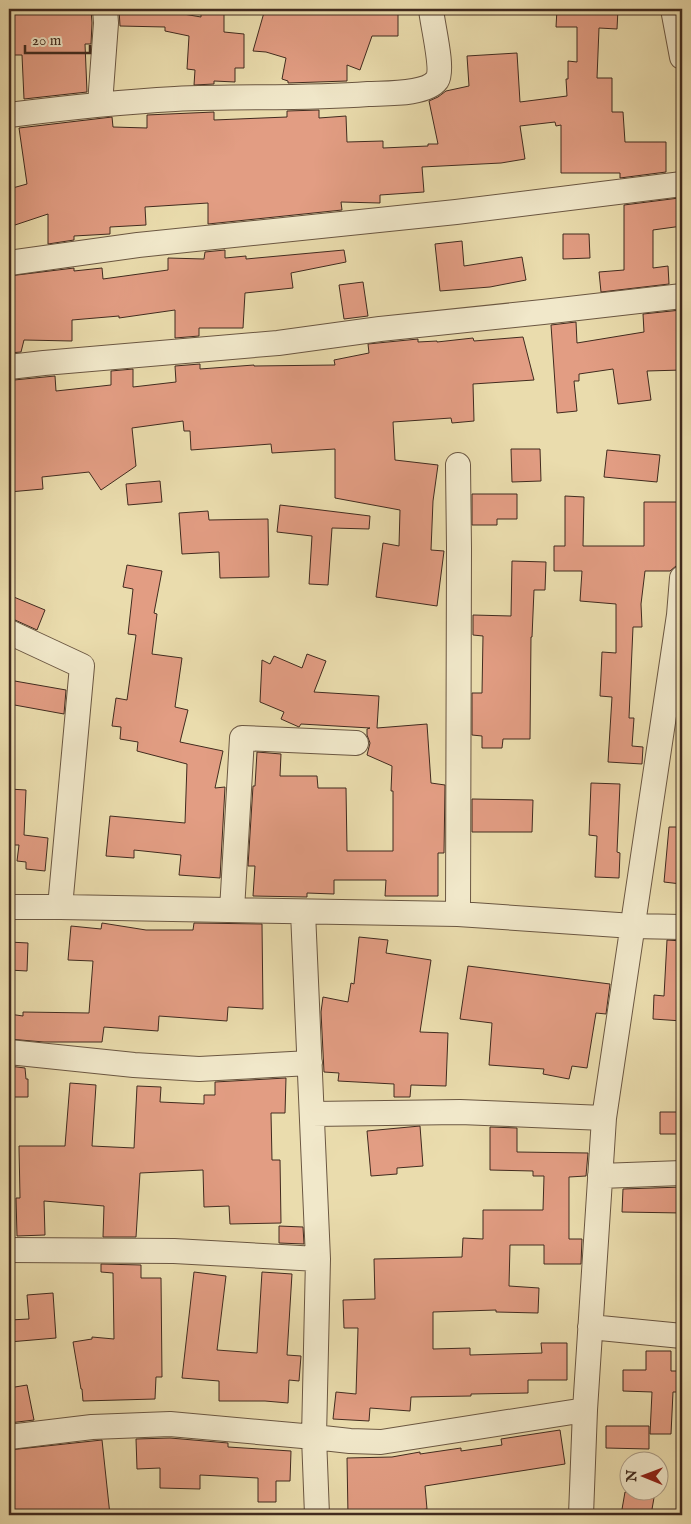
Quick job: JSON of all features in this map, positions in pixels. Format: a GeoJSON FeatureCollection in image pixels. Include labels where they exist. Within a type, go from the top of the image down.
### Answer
{"type":"FeatureCollection","features":[{"type":"Feature","properties":{"kind":"street"},"geometry":{"type":"LineString","coordinates":[[100,104],[106,23],[105,9]]}},
{"type":"Feature","properties":{"kind":"street"},"geometry":{"type":"LineString","coordinates":[[9,115],[100,104],[175,99],[355,95],[418,91],[432,85],[437,80],[439,74],[431,9]]}},
{"type":"Feature","properties":{"kind":"street"},"geometry":{"type":"LineString","coordinates":[[674,9],[682,57]]}},
{"type":"Feature","properties":{"kind":"street"},"geometry":{"type":"LineString","coordinates":[[9,264],[138,245],[456,212],[682,184]]}},
{"type":"Feature","properties":{"kind":"street"},"geometry":{"type":"LineString","coordinates":[[9,367],[278,343],[380,329],[682,296]]}},
{"type":"Feature","properties":{"kind":"street"},"geometry":{"type":"LineString","coordinates":[[458,465],[458,914]]}},
{"type":"Feature","properties":{"kind":"street"},"geometry":{"type":"LineString","coordinates":[[581,1515],[585,1410],[604,1118],[681,615],[682,578]]}},
{"type":"Feature","properties":{"kind":"street"},"geometry":{"type":"LineString","coordinates":[[9,632],[82,666],[60,907]]}},
{"type":"Feature","properties":{"kind":"street"},"geometry":{"type":"LineString","coordinates":[[232,910],[242,738],[356,743]]}},
{"type":"Feature","properties":{"kind":"street"},"geometry":{"type":"LineString","coordinates":[[9,908],[60,907],[458,914],[633,926],[682,927]]}},
{"type":"Feature","properties":{"kind":"street"},"geometry":{"type":"LineString","coordinates":[[303,912],[318,1259],[314,1437],[316,1515]]}},
{"type":"Feature","properties":{"kind":"street"},"geometry":{"type":"LineString","coordinates":[[9,1052],[134,1065],[199,1069],[310,1063]]}},
{"type":"Feature","properties":{"kind":"street"},"geometry":{"type":"LineString","coordinates":[[312,1114],[460,1112],[604,1118]]}},
{"type":"Feature","properties":{"kind":"street"},"geometry":{"type":"LineString","coordinates":[[600,1176],[682,1174]]}},
{"type":"Feature","properties":{"kind":"street"},"geometry":{"type":"LineString","coordinates":[[9,1250],[174,1251],[318,1259]]}},
{"type":"Feature","properties":{"kind":"street"},"geometry":{"type":"LineString","coordinates":[[590,1327],[682,1336]]}},
{"type":"Feature","properties":{"kind":"street"},"geometry":{"type":"LineString","coordinates":[[9,1437],[92,1428],[170,1424],[350,1442],[381,1442],[585,1410]]}},
{"type":"Feature","properties":{"kind":"building"},"geometry":{"type":"Polygon","coordinates":[[[9,9],[91,9],[91,44],[85,44],[87,92],[24,99],[22,55],[9,55],[9,9]]]}},
{"type":"Feature","properties":{"kind":"building"},"geometry":{"type":"Polygon","coordinates":[[[119,9],[154,9],[201,17],[201,9],[224,9],[224,32],[244,34],[244,68],[235,68],[235,82],[214,81],[214,84],[194,85],[195,70],[187,69],[189,36],[165,31],[165,27],[120,26],[119,9]]]}},
{"type":"Feature","properties":{"kind":"building"},"geometry":{"type":"Polygon","coordinates":[[[265,9],[386,9],[386,12],[398,11],[398,36],[372,36],[360,70],[347,65],[347,81],[288,83],[288,81],[282,79],[286,58],[266,52],[253,51],[265,9]]]}},
{"type":"Feature","properties":{"kind":"building"},"geometry":{"type":"Polygon","coordinates":[[[557,9],[618,9],[617,29],[599,28],[597,78],[612,78],[612,112],[623,112],[625,142],[666,142],[666,172],[620,178],[620,173],[561,173],[561,125],[556,126],[555,122],[520,126],[525,159],[501,163],[422,167],[424,192],[380,195],[380,203],[341,202],[342,210],[208,224],[208,203],[145,207],[146,225],[110,227],[110,234],[74,236],[74,240],[48,244],[48,214],[9,227],[9,189],[27,184],[19,128],[112,117],[113,127],[147,128],[147,115],[214,112],[214,120],[287,117],[287,111],[319,110],[319,118],[346,116],[347,142],[383,141],[383,148],[438,144],[429,101],[446,91],[469,86],[467,56],[517,53],[520,102],[567,96],[568,61],[577,62],[577,27],[556,27],[557,9]]]}},
{"type":"Feature","properties":{"kind":"building"},"geometry":{"type":"Polygon","coordinates":[[[679,198],[682,226],[653,230],[653,268],[668,266],[669,284],[601,292],[599,272],[624,270],[624,205],[679,198]]]}},
{"type":"Feature","properties":{"kind":"building"},"geometry":{"type":"Polygon","coordinates":[[[563,234],[589,234],[590,258],[563,259],[563,234]]]}},
{"type":"Feature","properties":{"kind":"building"},"geometry":{"type":"Polygon","coordinates":[[[462,241],[464,266],[522,257],[526,280],[490,287],[440,291],[435,244],[462,241]]]}},
{"type":"Feature","properties":{"kind":"building"},"geometry":{"type":"Polygon","coordinates":[[[225,250],[225,258],[246,256],[246,259],[344,250],[346,262],[291,273],[293,288],[245,293],[243,328],[199,328],[199,336],[175,338],[175,310],[119,318],[119,316],[72,320],[72,341],[24,340],[21,352],[9,353],[9,276],[74,268],[74,271],[102,268],[103,279],[168,270],[168,258],[204,259],[205,252],[225,250]]]}},
{"type":"Feature","properties":{"kind":"building"},"geometry":{"type":"Polygon","coordinates":[[[363,282],[368,316],[344,319],[339,285],[363,282]]]}},
{"type":"Feature","properties":{"kind":"building"},"geometry":{"type":"Polygon","coordinates":[[[681,310],[682,370],[647,371],[651,400],[618,404],[613,369],[579,374],[579,381],[574,381],[577,411],[557,413],[551,325],[576,322],[577,343],[644,332],[643,314],[681,310]]]}},
{"type":"Feature","properties":{"kind":"building"},"geometry":{"type":"Polygon","coordinates":[[[523,337],[534,380],[473,384],[474,421],[452,423],[451,418],[393,422],[395,460],[438,465],[433,501],[431,550],[444,551],[437,606],[376,597],[383,543],[399,546],[400,510],[335,498],[335,449],[272,453],[271,444],[191,450],[190,431],[184,431],[183,421],[132,428],[136,466],[101,490],[89,472],[42,477],[43,489],[9,492],[9,407],[14,407],[14,380],[55,376],[56,391],[111,385],[111,371],[133,369],[133,387],[176,382],[175,366],[200,364],[200,369],[254,365],[335,365],[334,360],[369,353],[368,344],[418,339],[418,342],[437,342],[473,338],[474,341],[523,337]]]}},
{"type":"Feature","properties":{"kind":"building"},"geometry":{"type":"Polygon","coordinates":[[[511,449],[540,449],[541,481],[512,482],[511,449]]]}},
{"type":"Feature","properties":{"kind":"building"},"geometry":{"type":"Polygon","coordinates":[[[607,450],[660,455],[657,482],[604,477],[607,450]]]}},
{"type":"Feature","properties":{"kind":"building"},"geometry":{"type":"Polygon","coordinates":[[[160,481],[162,502],[128,505],[126,484],[160,481]]]}},
{"type":"Feature","properties":{"kind":"building"},"geometry":{"type":"Polygon","coordinates":[[[472,494],[517,494],[517,519],[497,519],[497,525],[472,525],[472,494]]]}},
{"type":"Feature","properties":{"kind":"building"},"geometry":{"type":"Polygon","coordinates":[[[565,496],[584,497],[583,546],[644,546],[644,502],[680,502],[680,565],[670,571],[645,571],[641,604],[642,627],[633,627],[629,718],[634,718],[632,746],[643,747],[642,764],[608,762],[612,697],[600,696],[602,652],[616,653],[616,604],[580,601],[582,571],[554,571],[554,546],[565,546],[565,496]]]}},
{"type":"Feature","properties":{"kind":"building"},"geometry":{"type":"Polygon","coordinates":[[[280,505],[370,516],[369,529],[332,528],[328,585],[309,584],[312,536],[277,532],[280,505]]]}},
{"type":"Feature","properties":{"kind":"building"},"geometry":{"type":"Polygon","coordinates":[[[208,511],[209,520],[268,519],[269,577],[220,578],[219,552],[182,554],[179,513],[208,511]]]}},
{"type":"Feature","properties":{"kind":"building"},"geometry":{"type":"Polygon","coordinates":[[[512,561],[546,562],[545,590],[534,590],[531,637],[530,739],[503,739],[502,748],[482,748],[482,736],[472,735],[472,693],[482,693],[483,636],[473,635],[473,615],[511,616],[512,561]]]}},
{"type":"Feature","properties":{"kind":"building"},"geometry":{"type":"Polygon","coordinates":[[[127,565],[162,571],[154,613],[157,614],[152,654],[182,658],[175,707],[188,710],[180,742],[223,751],[215,788],[225,787],[220,878],[179,875],[181,855],[134,850],[134,858],[106,856],[110,816],[185,823],[187,764],[137,751],[138,742],[120,739],[121,727],[112,726],[116,698],[127,700],[136,635],[128,634],[133,589],[123,587],[127,565]]]}},
{"type":"Feature","properties":{"kind":"building"},"geometry":{"type":"Polygon","coordinates":[[[9,595],[45,610],[37,630],[9,618],[9,595]]]}},
{"type":"Feature","properties":{"kind":"building"},"geometry":{"type":"Polygon","coordinates":[[[307,654],[326,661],[314,692],[379,696],[377,728],[427,724],[431,783],[445,785],[444,853],[438,853],[438,896],[385,896],[386,880],[334,880],[334,894],[307,893],[307,897],[253,896],[255,866],[248,866],[257,752],[281,754],[280,776],[317,776],[318,788],[346,788],[347,851],[393,851],[392,766],[367,755],[370,743],[367,729],[370,728],[301,724],[299,727],[281,719],[284,712],[260,702],[262,660],[270,664],[274,656],[302,668],[307,654]]]}},
{"type":"Feature","properties":{"kind":"building"},"geometry":{"type":"Polygon","coordinates":[[[9,680],[66,690],[64,714],[9,704],[9,680]]]}},
{"type":"Feature","properties":{"kind":"building"},"geometry":{"type":"Polygon","coordinates":[[[591,783],[620,784],[617,852],[620,853],[619,878],[595,877],[597,836],[589,835],[591,783]]]}},
{"type":"Feature","properties":{"kind":"building"},"geometry":{"type":"Polygon","coordinates":[[[9,789],[26,790],[24,835],[48,838],[45,871],[26,869],[26,862],[17,861],[19,845],[9,845],[9,789]]]}},
{"type":"Feature","properties":{"kind":"building"},"geometry":{"type":"Polygon","coordinates":[[[472,799],[533,800],[532,832],[472,832],[472,799]]]}},
{"type":"Feature","properties":{"kind":"building"},"geometry":{"type":"Polygon","coordinates":[[[669,827],[682,827],[681,884],[664,882],[669,827]]]}},
{"type":"Feature","properties":{"kind":"building"},"geometry":{"type":"Polygon","coordinates":[[[102,923],[146,930],[193,930],[194,923],[262,924],[263,1009],[228,1007],[227,1021],[159,1016],[158,1031],[104,1027],[102,1042],[44,1042],[9,1039],[9,1014],[23,1016],[23,1012],[89,1013],[93,961],[68,960],[71,926],[101,929],[102,923]]]}},
{"type":"Feature","properties":{"kind":"building"},"geometry":{"type":"Polygon","coordinates":[[[359,937],[388,940],[386,953],[431,960],[420,1032],[448,1033],[446,1086],[411,1085],[410,1097],[394,1097],[394,1084],[338,1081],[339,1073],[324,1072],[321,1012],[323,997],[348,1002],[351,983],[354,984],[359,937]]]}},
{"type":"Feature","properties":{"kind":"building"},"geometry":{"type":"Polygon","coordinates":[[[667,940],[682,941],[682,1021],[653,1019],[654,995],[664,996],[667,940]]]}},
{"type":"Feature","properties":{"kind":"building"},"geometry":{"type":"Polygon","coordinates":[[[9,942],[28,943],[27,971],[9,970],[9,942]]]}},
{"type":"Feature","properties":{"kind":"building"},"geometry":{"type":"Polygon","coordinates":[[[468,966],[610,984],[606,1014],[596,1013],[587,1068],[572,1066],[569,1079],[543,1074],[544,1069],[489,1065],[492,1023],[460,1019],[468,966]]]}},
{"type":"Feature","properties":{"kind":"building"},"geometry":{"type":"Polygon","coordinates":[[[9,1066],[25,1068],[26,1079],[28,1079],[28,1097],[9,1097],[9,1066]]]}},
{"type":"Feature","properties":{"kind":"building"},"geometry":{"type":"Polygon","coordinates":[[[286,1078],[285,1113],[271,1113],[272,1160],[280,1160],[281,1223],[230,1224],[229,1206],[204,1207],[203,1170],[140,1173],[136,1237],[103,1237],[104,1206],[44,1201],[45,1235],[17,1236],[16,1198],[20,1198],[19,1146],[65,1146],[70,1083],[96,1085],[92,1146],[134,1148],[137,1086],[161,1087],[160,1102],[204,1104],[204,1095],[215,1095],[215,1082],[286,1078]]]}},
{"type":"Feature","properties":{"kind":"building"},"geometry":{"type":"Polygon","coordinates":[[[660,1112],[682,1112],[682,1134],[660,1134],[660,1112]]]}},
{"type":"Feature","properties":{"kind":"building"},"geometry":{"type":"Polygon","coordinates":[[[420,1126],[423,1166],[397,1168],[397,1174],[371,1176],[367,1131],[420,1126]]]}},
{"type":"Feature","properties":{"kind":"building"},"geometry":{"type":"Polygon","coordinates":[[[490,1127],[517,1128],[517,1152],[588,1153],[586,1176],[569,1177],[569,1239],[582,1239],[581,1264],[544,1264],[544,1245],[510,1245],[509,1286],[539,1288],[538,1313],[496,1312],[496,1310],[433,1312],[433,1349],[470,1348],[470,1355],[542,1353],[541,1343],[567,1343],[567,1380],[528,1380],[528,1393],[411,1397],[410,1411],[370,1408],[369,1421],[333,1419],[336,1392],[356,1394],[358,1328],[344,1328],[343,1300],[375,1299],[374,1259],[462,1257],[463,1238],[483,1239],[483,1210],[543,1210],[544,1176],[533,1176],[533,1171],[490,1170],[490,1127]]]}},
{"type":"Feature","properties":{"kind":"building"},"geometry":{"type":"Polygon","coordinates":[[[682,1187],[682,1213],[622,1212],[623,1189],[682,1187]]]}},
{"type":"Feature","properties":{"kind":"building"},"geometry":{"type":"Polygon","coordinates":[[[279,1226],[303,1227],[304,1244],[279,1243],[279,1226]]]}},
{"type":"Feature","properties":{"kind":"building"},"geometry":{"type":"Polygon","coordinates":[[[101,1264],[141,1265],[141,1278],[161,1278],[162,1377],[156,1377],[155,1399],[83,1401],[73,1342],[92,1339],[92,1337],[114,1339],[113,1273],[101,1272],[101,1264]]]}},
{"type":"Feature","properties":{"kind":"building"},"geometry":{"type":"Polygon","coordinates":[[[194,1272],[226,1276],[217,1350],[257,1353],[262,1272],[292,1274],[287,1355],[301,1356],[299,1381],[289,1380],[288,1403],[219,1401],[219,1381],[182,1378],[194,1272]]]}},
{"type":"Feature","properties":{"kind":"building"},"geometry":{"type":"Polygon","coordinates":[[[53,1293],[56,1338],[9,1342],[9,1320],[29,1319],[27,1295],[53,1293]]]}},
{"type":"Feature","properties":{"kind":"building"},"geometry":{"type":"Polygon","coordinates":[[[646,1351],[671,1351],[671,1371],[678,1371],[677,1392],[673,1392],[671,1434],[650,1434],[652,1392],[623,1391],[623,1370],[646,1370],[646,1351]]]}},
{"type":"Feature","properties":{"kind":"building"},"geometry":{"type":"Polygon","coordinates":[[[27,1385],[34,1420],[9,1423],[9,1388],[27,1385]]]}},
{"type":"Feature","properties":{"kind":"building"},"geometry":{"type":"Polygon","coordinates":[[[606,1426],[649,1426],[649,1449],[606,1448],[606,1426]]]}},
{"type":"Feature","properties":{"kind":"building"},"geometry":{"type":"Polygon","coordinates":[[[560,1430],[565,1464],[425,1486],[427,1509],[393,1515],[348,1515],[347,1458],[392,1457],[461,1448],[461,1451],[502,1445],[501,1439],[560,1430]]]}},
{"type":"Feature","properties":{"kind":"building"},"geometry":{"type":"Polygon","coordinates":[[[170,1438],[228,1443],[228,1447],[291,1451],[290,1481],[276,1481],[276,1502],[258,1502],[258,1478],[200,1475],[200,1489],[160,1488],[160,1468],[137,1469],[136,1439],[170,1438]]]}},
{"type":"Feature","properties":{"kind":"building"},"geometry":{"type":"Polygon","coordinates":[[[102,1440],[110,1515],[9,1515],[9,1450],[102,1440]]]}},
{"type":"Feature","properties":{"kind":"building"},"geometry":{"type":"Polygon","coordinates":[[[623,1502],[653,1502],[651,1515],[621,1515],[623,1502]]]}}]}
